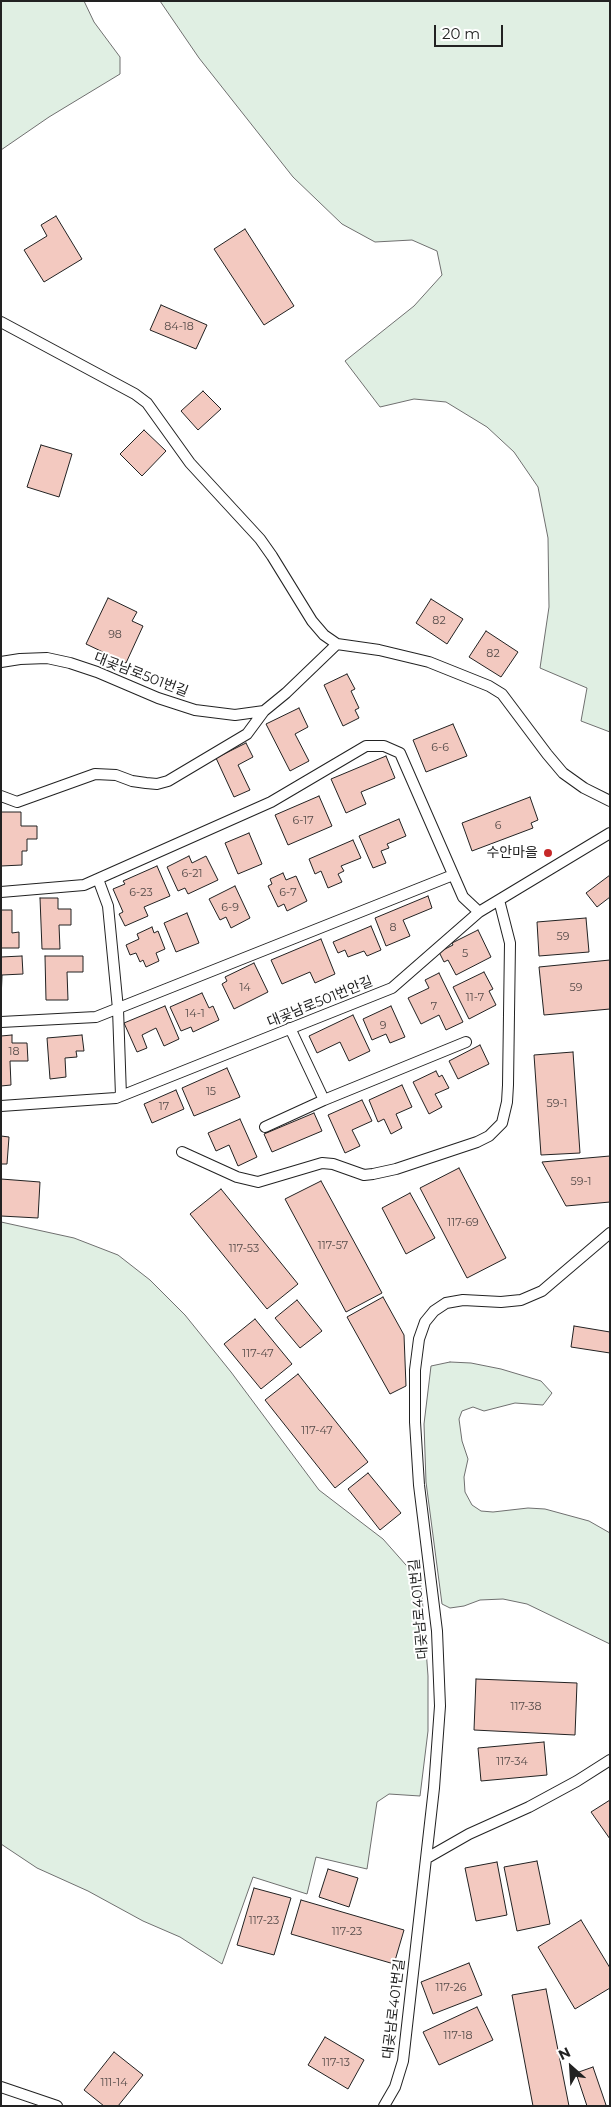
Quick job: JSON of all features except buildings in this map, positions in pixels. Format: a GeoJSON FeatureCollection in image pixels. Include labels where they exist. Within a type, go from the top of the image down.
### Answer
{"type":"FeatureCollection","features":[{"type":"Feature","properties":{"kind":"lane"},"geometry":{"type":"LineString","coordinates":[[1,322],[135,394],[147,404],[190,463],[260,539],[312,621],[324,635],[337,644],[379,650],[429,662],[489,686],[502,694],[546,754],[563,773],[584,788],[610,801]]}},
{"type":"Feature","properties":{"kind":"lane"},"geometry":{"type":"LineString","coordinates":[[1,796],[17,802],[95,774],[116,774],[132,781],[146,784],[157,784],[168,780],[247,734],[264,711],[286,693],[337,644]]}},
{"type":"Feature","properties":{"kind":"lane","name":"대곶남로501번길"},"geometry":{"type":"LineString","coordinates":[[1,662],[47,658],[97,672],[158,698],[195,710],[235,715],[264,711]]}},
{"type":"Feature","properties":{"kind":"lane"},"geometry":{"type":"LineString","coordinates":[[1,892],[84,885],[271,802],[366,746],[384,746],[400,753],[463,897],[479,912]]}},
{"type":"Feature","properties":{"kind":"lane","name":"대곶남로501번안길"},"geometry":{"type":"LineString","coordinates":[[1,1106],[116,1098],[392,988],[479,912],[610,833]]}},
{"type":"Feature","properties":{"kind":"lane"},"geometry":{"type":"LineString","coordinates":[[1,1022],[96,1017],[453,876]]}},
{"type":"Feature","properties":{"kind":"lane"},"geometry":{"type":"LineString","coordinates":[[98,879],[108,906],[118,1009],[121,1096]]}},
{"type":"Feature","properties":{"kind":"lane"},"geometry":{"type":"LineString","coordinates":[[182,1152],[237,1177],[258,1182],[322,1163],[332,1164],[364,1175],[373,1174],[396,1169],[489,1136],[502,1123],[507,1102],[508,1085],[510,943],[498,900]]}},
{"type":"Feature","properties":{"kind":"lane"},"geometry":{"type":"LineString","coordinates":[[290,1028],[324,1100]]}},
{"type":"Feature","properties":{"kind":"lane"},"geometry":{"type":"LineString","coordinates":[[265,1127],[324,1100],[466,1042]]}},
{"type":"Feature","properties":{"kind":"lane","name":"대곶남로401번길"},"geometry":{"type":"LineString","coordinates":[[384,2106],[395,2087],[403,2060],[427,1858],[440,1706],[437,1631],[419,1485],[415,1422],[416,1370],[419,1339],[425,1322],[434,1311],[446,1303],[463,1300],[501,1302],[521,1300],[542,1291],[610,1232]]}},
{"type":"Feature","properties":{"kind":"lane"},"geometry":{"type":"LineString","coordinates":[[427,1858],[468,1834],[529,1807],[610,1760]]}},
{"type":"Feature","properties":{"kind":"lane"},"geometry":{"type":"LineString","coordinates":[[1,2087],[57,2106]]}},
{"type":"Feature","properties":{"kind":"green space"},"geometry":{"type":"Polygon","coordinates":[[[1,1],[84,1],[94,22],[120,57],[120,74],[49,117],[1,150],[1,1]]]}},
{"type":"Feature","properties":{"kind":"green space"},"geometry":{"type":"Polygon","coordinates":[[[160,1],[610,1],[610,732],[581,721],[587,688],[540,668],[549,607],[548,538],[538,487],[514,452],[487,427],[446,402],[414,399],[380,407],[345,361],[414,306],[442,275],[437,251],[412,240],[375,242],[342,224],[293,177],[199,58],[160,1]]]}},
{"type":"Feature","properties":{"kind":"green space"},"geometry":{"type":"Polygon","coordinates":[[[1,1222],[74,1238],[118,1255],[150,1280],[185,1315],[231,1372],[319,1490],[383,1539],[421,1582],[428,1676],[428,1731],[420,1796],[389,1794],[377,1802],[367,1869],[316,1857],[307,1894],[253,1877],[222,1964],[180,1937],[143,1921],[88,1891],[37,1868],[1,1844],[1,1222]]]}},
{"type":"Feature","properties":{"kind":"green space"},"geometry":{"type":"Polygon","coordinates":[[[450,1362],[471,1363],[501,1369],[541,1381],[552,1393],[543,1405],[515,1403],[484,1411],[473,1407],[462,1411],[459,1419],[462,1441],[468,1459],[464,1477],[465,1492],[472,1505],[481,1511],[493,1512],[528,1508],[545,1509],[589,1521],[610,1533],[610,1644],[527,1604],[503,1599],[480,1600],[464,1606],[450,1608],[442,1604],[426,1482],[424,1424],[431,1366],[450,1362]]]}},
{"type":"Feature","properties":{"kind":"place","name":"수안마을"},"geometry":{"type":"Point","coordinates":[548,853]}}]}
